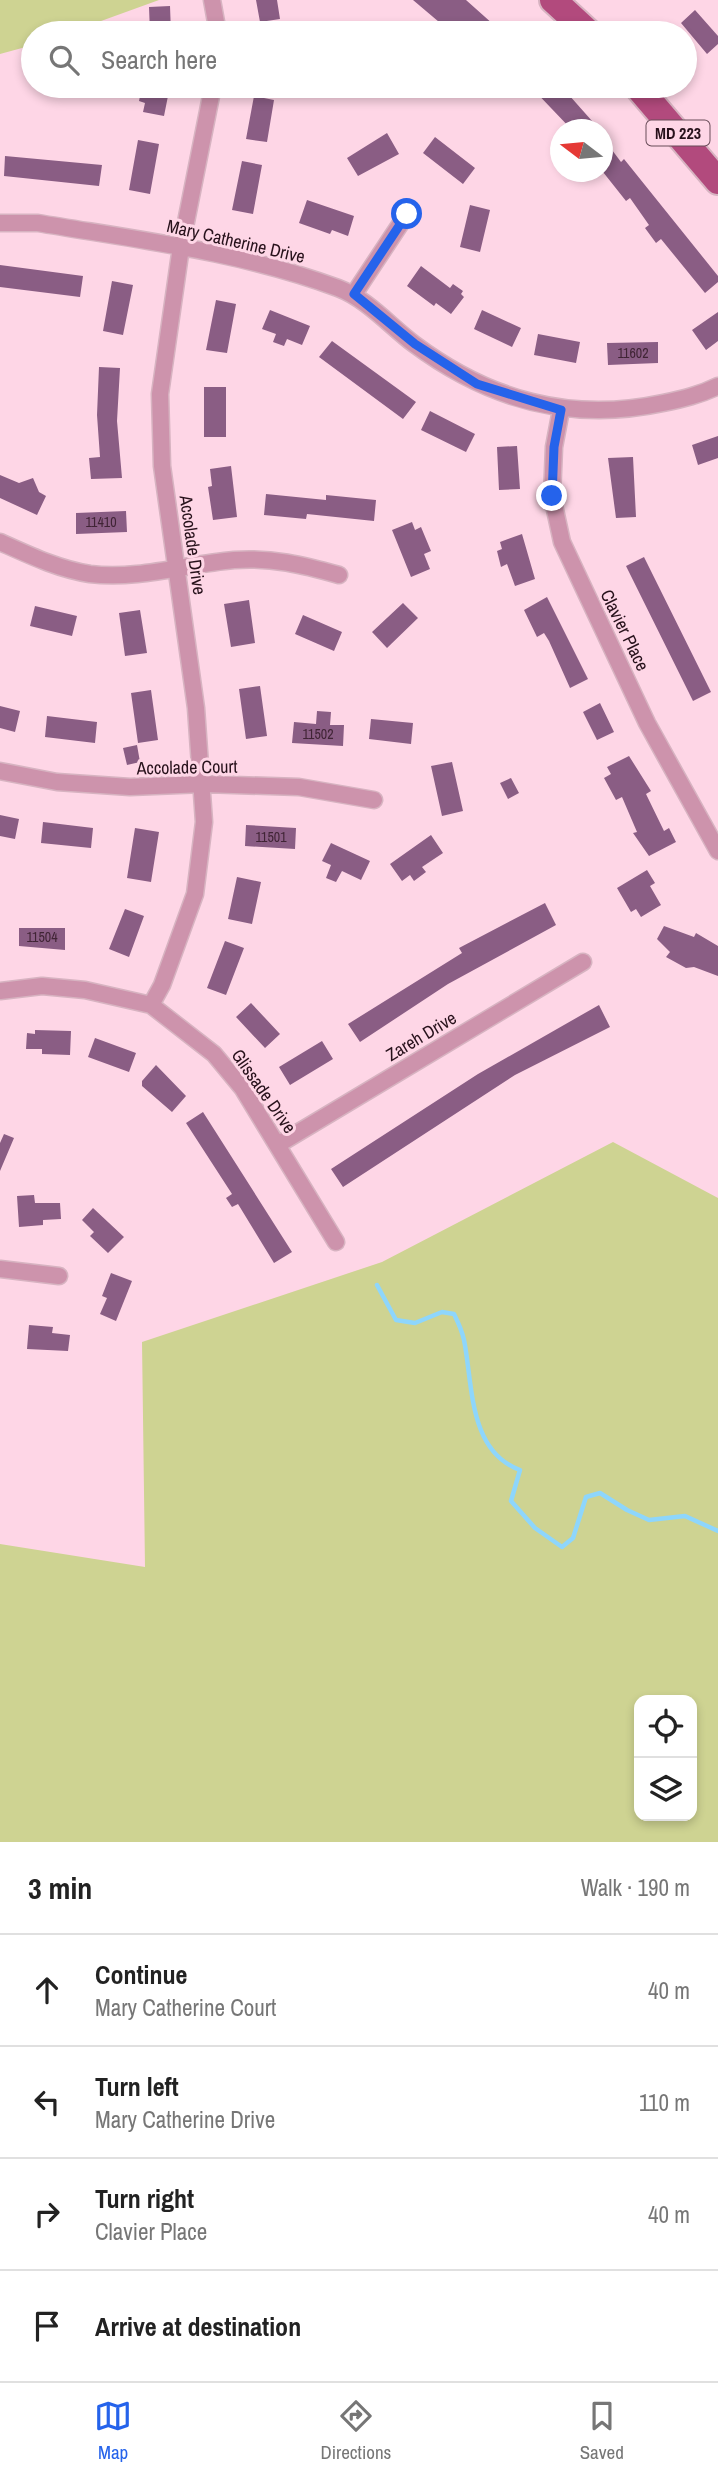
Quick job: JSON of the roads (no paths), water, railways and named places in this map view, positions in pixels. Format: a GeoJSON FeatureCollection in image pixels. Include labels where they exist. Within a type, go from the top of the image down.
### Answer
{"type":"FeatureCollection","features":[{"type":"Feature","properties":{"kind":"main road"},"geometry":{"type":"LineString","coordinates":[[553,0],[576,21]]}},
{"type":"Feature","properties":{"kind":"main road","name":"MD 223"},"geometry":{"type":"LineString","coordinates":[[647,98],[718,181]]}},
{"type":"Feature","properties":{"kind":"street"},"geometry":{"type":"LineString","coordinates":[[212,0],[216,21]]}},
{"type":"Feature","properties":{"kind":"street","name":"Accolade Drive"},"geometry":{"type":"LineString","coordinates":[[151,1005],[162,985],[195,894],[204,822],[204,783],[162,466],[160,394],[181,247],[211,98]]}},
{"type":"Feature","properties":{"kind":"street"},"geometry":{"type":"LineString","coordinates":[[354,294],[407,214]]}},
{"type":"Feature","properties":{"kind":"street","name":"Mary Catherine Drive"},"geometry":{"type":"LineString","coordinates":[[0,223],[38,223],[181,247],[283,268],[354,294],[415,344],[477,384],[561,410],[631,410],[701,395],[718,386]]}},
{"type":"Feature","properties":{"kind":"street","name":"Clavier Place"},"geometry":{"type":"LineString","coordinates":[[561,410],[554,447],[552,496],[562,542],[647,723],[718,851]]}},
{"type":"Feature","properties":{"kind":"street"},"geometry":{"type":"LineString","coordinates":[[0,542],[43,561],[91,574],[142,573],[234,560],[279,559],[339,575]]}},
{"type":"Feature","properties":{"kind":"street","name":"Accolade Court"},"geometry":{"type":"LineString","coordinates":[[0,771],[57,782],[130,787],[204,783],[299,787],[374,800]]}},
{"type":"Feature","properties":{"kind":"street","name":"Zareh Drive"},"geometry":{"type":"LineString","coordinates":[[279,1144],[583,962]]}},
{"type":"Feature","properties":{"kind":"street","name":"Glissade Drive"},"geometry":{"type":"LineString","coordinates":[[0,991],[42,986],[85,990],[151,1005],[214,1054],[243,1089],[279,1144],[336,1242]]}},
{"type":"Feature","properties":{"kind":"street"},"geometry":{"type":"LineString","coordinates":[[0,1269],[59,1276]]}},
{"type":"Feature","properties":{"kind":"waterway"},"geometry":{"type":"LineString","coordinates":[[377,1285],[396,1320],[415,1323],[442,1312],[454,1314],[464,1340],[472,1395],[482,1432],[503,1461],[520,1470],[511,1501],[535,1528],[562,1547],[573,1538],[586,1497],[600,1493],[649,1520],[685,1516],[718,1531]]}}]}
